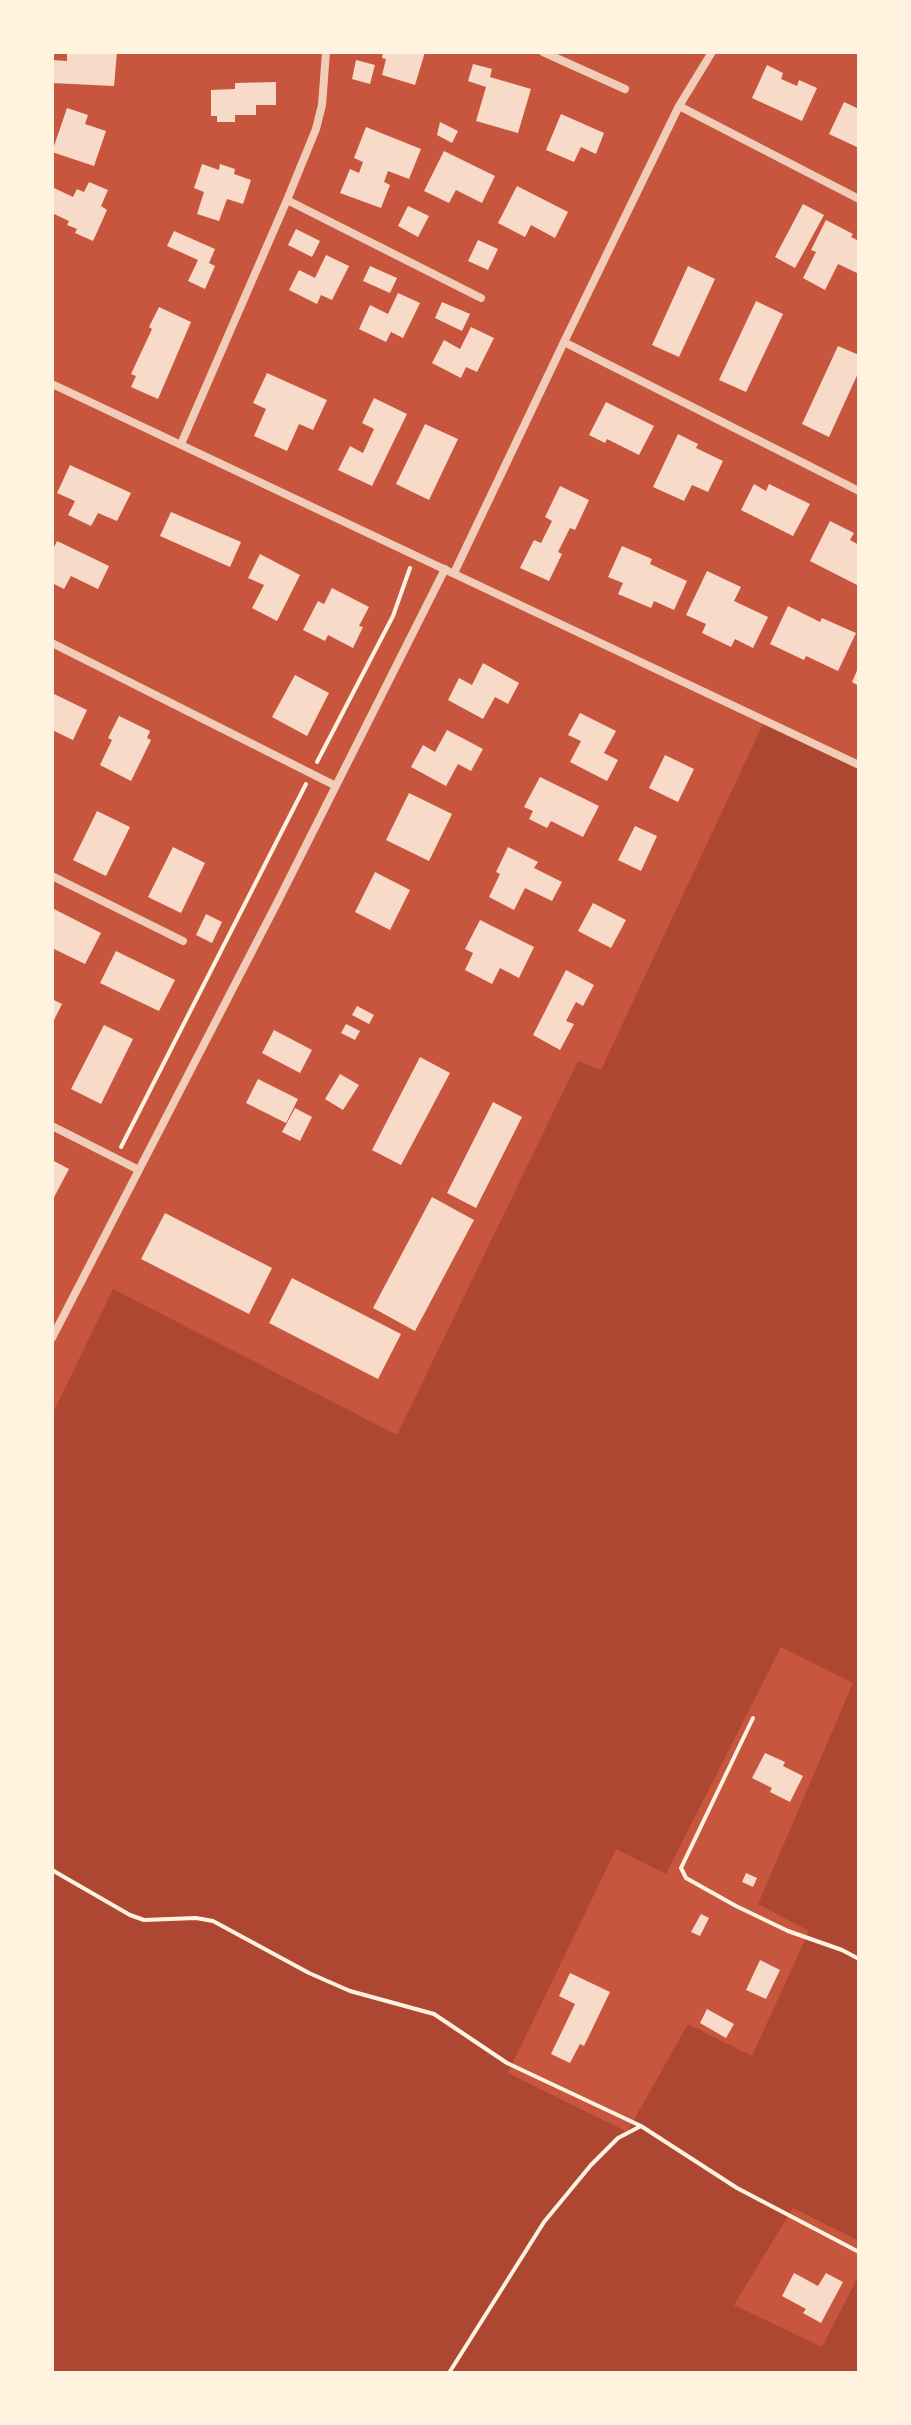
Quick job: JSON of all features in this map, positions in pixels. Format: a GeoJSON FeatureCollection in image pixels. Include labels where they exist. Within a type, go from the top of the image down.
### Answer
{"type":"FeatureCollection","features":[{"type":"Feature","properties":{"kind":"street"},"geometry":{"type":"LineString","coordinates":[[181,444],[316,129],[322,105],[326,52]]}},
{"type":"Feature","properties":{"kind":"street"},"geometry":{"type":"LineString","coordinates":[[543,52],[625,89]]}},
{"type":"Feature","properties":{"kind":"street"},"geometry":{"type":"LineString","coordinates":[[454,573],[679,106],[712,52]]}},
{"type":"Feature","properties":{"kind":"street"},"geometry":{"type":"LineString","coordinates":[[679,106],[859,199]]}},
{"type":"Feature","properties":{"kind":"street"},"geometry":{"type":"LineString","coordinates":[[287,200],[481,298]]}},
{"type":"Feature","properties":{"kind":"street"},"geometry":{"type":"LineString","coordinates":[[564,342],[859,491]]}},
{"type":"Feature","properties":{"kind":"street"},"geometry":{"type":"LineString","coordinates":[[52,384],[859,765]]}},
{"type":"Feature","properties":{"kind":"street"},"geometry":{"type":"LineString","coordinates":[[52,1338],[445,569]]}},
{"type":"Feature","properties":{"kind":"street"},"geometry":{"type":"LineString","coordinates":[[52,643],[336,786]]}},
{"type":"Feature","properties":{"kind":"street"},"geometry":{"type":"LineString","coordinates":[[52,876],[183,941]]}},
{"type":"Feature","properties":{"kind":"street"},"geometry":{"type":"LineString","coordinates":[[52,1126],[139,1170]]}},
{"type":"Feature","properties":{"kind":"path"},"geometry":{"type":"LineString","coordinates":[[116,1158],[393,616],[415,555]]}},
{"type":"Feature","properties":{"kind":"path"},"geometry":{"type":"LineString","coordinates":[[753,1718],[681,1868],[686,1878],[736,1906],[859,1959]]}},
{"type":"Feature","properties":{"kind":"path"},"geometry":{"type":"LineString","coordinates":[[52,1870],[130,1915],[144,1920],[196,1918],[213,1921],[309,1973],[350,1991],[434,2014],[507,2063],[641,2126],[737,2188],[859,2252]]}},
{"type":"Feature","properties":{"kind":"path"},"geometry":{"type":"LineString","coordinates":[[449,2373],[544,2222],[591,2165],[618,2138],[641,2126]]}},
{"type":"Feature","properties":{"kind":"shaded area"},"geometry":{"type":"Polygon","coordinates":[[[763,724],[859,769],[859,2241],[793,2208],[734,2305],[822,2347],[859,2275],[859,2373],[52,2373],[52,1415],[113,1289],[397,1435],[578,1061],[601,1070],[763,724]],[[781,1647],[666,1874],[616,1849],[508,2073],[627,2132],[688,2024],[752,2056],[809,1931],[758,1904],[853,1683],[781,1647]]]}},
{"type":"Feature","properties":{"kind":"building"},"geometry":{"type":"Polygon","coordinates":[[[67,52],[117,52],[114,86],[52,83],[52,60],[67,61],[67,52]]]}},
{"type":"Feature","properties":{"kind":"building"},"geometry":{"type":"Polygon","coordinates":[[[383,52],[425,52],[415,85],[382,75],[386,59],[382,58],[383,52]]]}},
{"type":"Feature","properties":{"kind":"building"},"geometry":{"type":"Polygon","coordinates":[[[356,60],[375,65],[370,84],[352,79],[356,60]]]}},
{"type":"Feature","properties":{"kind":"building"},"geometry":{"type":"Polygon","coordinates":[[[473,64],[492,69],[490,77],[531,89],[518,133],[476,121],[486,87],[468,81],[473,64]]]}},
{"type":"Feature","properties":{"kind":"building"},"geometry":{"type":"Polygon","coordinates":[[[767,65],[783,73],[781,79],[797,86],[799,80],[817,88],[802,121],[752,98],[767,65]]]}},
{"type":"Feature","properties":{"kind":"building"},"geometry":{"type":"Polygon","coordinates":[[[276,82],[276,105],[256,105],[256,115],[235,115],[235,122],[217,122],[217,116],[211,116],[211,90],[235,89],[235,83],[276,82]]]}},
{"type":"Feature","properties":{"kind":"building"},"geometry":{"type":"Polygon","coordinates":[[[844,102],[859,109],[859,148],[829,134],[844,102]]]}},
{"type":"Feature","properties":{"kind":"building"},"geometry":{"type":"Polygon","coordinates":[[[67,108],[88,115],[85,124],[106,131],[94,166],[52,152],[67,108]]]}},
{"type":"Feature","properties":{"kind":"building"},"geometry":{"type":"Polygon","coordinates":[[[561,114],[604,133],[596,154],[581,147],[574,162],[546,150],[561,114]]]}},
{"type":"Feature","properties":{"kind":"building"},"geometry":{"type":"Polygon","coordinates":[[[440,122],[458,131],[452,143],[437,135],[440,122]]]}},
{"type":"Feature","properties":{"kind":"building"},"geometry":{"type":"Polygon","coordinates":[[[366,127],[421,149],[409,179],[388,171],[384,182],[390,185],[381,208],[340,193],[350,169],[359,173],[363,162],[354,158],[366,127]]]}},
{"type":"Feature","properties":{"kind":"building"},"geometry":{"type":"Polygon","coordinates":[[[444,151],[495,176],[482,203],[456,190],[449,203],[424,191],[444,151]]]}},
{"type":"Feature","properties":{"kind":"building"},"geometry":{"type":"Polygon","coordinates":[[[202,164],[219,170],[220,164],[235,169],[234,174],[251,180],[243,204],[227,199],[219,221],[197,214],[204,192],[194,188],[202,164]]]}},
{"type":"Feature","properties":{"kind":"building"},"geometry":{"type":"Polygon","coordinates":[[[89,182],[108,190],[101,206],[107,210],[93,241],[75,233],[77,229],[67,225],[69,221],[52,213],[52,187],[73,197],[77,189],[84,192],[89,182]]]}},
{"type":"Feature","properties":{"kind":"building"},"geometry":{"type":"Polygon","coordinates":[[[517,186],[568,212],[555,238],[531,225],[525,237],[498,223],[517,186]]]}},
{"type":"Feature","properties":{"kind":"building"},"geometry":{"type":"Polygon","coordinates":[[[803,204],[824,215],[795,268],[775,257],[803,204]]]}},
{"type":"Feature","properties":{"kind":"building"},"geometry":{"type":"Polygon","coordinates":[[[408,206],[429,216],[418,237],[398,226],[408,206]]]}},
{"type":"Feature","properties":{"kind":"building"},"geometry":{"type":"Polygon","coordinates":[[[826,220],[853,234],[851,237],[859,241],[859,269],[857,273],[838,264],[825,290],[803,278],[816,252],[811,250],[826,220]]]}},
{"type":"Feature","properties":{"kind":"building"},"geometry":{"type":"Polygon","coordinates":[[[296,229],[320,241],[312,257],[288,245],[296,229]]]}},
{"type":"Feature","properties":{"kind":"building"},"geometry":{"type":"Polygon","coordinates":[[[174,231],[215,249],[209,263],[215,266],[205,289],[188,281],[198,260],[167,246],[174,231]]]}},
{"type":"Feature","properties":{"kind":"building"},"geometry":{"type":"Polygon","coordinates":[[[478,240],[498,249],[488,270],[468,261],[478,240]]]}},
{"type":"Feature","properties":{"kind":"building"},"geometry":{"type":"Polygon","coordinates":[[[326,255],[349,266],[332,300],[321,295],[317,304],[289,290],[299,270],[315,278],[326,255]]]}},
{"type":"Feature","properties":{"kind":"building"},"geometry":{"type":"Polygon","coordinates":[[[370,266],[397,278],[390,293],[363,281],[370,266]]]}},
{"type":"Feature","properties":{"kind":"building"},"geometry":{"type":"Polygon","coordinates":[[[688,266],[715,279],[679,357],[652,345],[688,266]]]}},
{"type":"Feature","properties":{"kind":"building"},"geometry":{"type":"Polygon","coordinates":[[[398,293],[420,303],[403,338],[391,332],[386,342],[359,329],[370,305],[388,314],[398,293]]]}},
{"type":"Feature","properties":{"kind":"building"},"geometry":{"type":"Polygon","coordinates":[[[756,301],[783,314],[746,392],[719,380],[756,301]]]}},
{"type":"Feature","properties":{"kind":"building"},"geometry":{"type":"Polygon","coordinates":[[[442,302],[470,314],[462,331],[435,318],[442,302]]]}},
{"type":"Feature","properties":{"kind":"building"},"geometry":{"type":"Polygon","coordinates":[[[159,307],[191,322],[158,399],[131,387],[136,376],[131,374],[159,307]]]}},
{"type":"Feature","properties":{"kind":"building"},"geometry":{"type":"Polygon","coordinates":[[[471,327],[494,338],[477,372],[466,367],[461,378],[432,363],[444,340],[460,349],[471,327]]]}},
{"type":"Feature","properties":{"kind":"building"},"geometry":{"type":"Polygon","coordinates":[[[838,346],[859,355],[859,371],[829,437],[802,424],[838,346]]]}},
{"type":"Feature","properties":{"kind":"building"},"geometry":{"type":"Polygon","coordinates":[[[267,373],[327,400],[313,430],[299,424],[287,451],[254,436],[266,409],[253,403],[267,373]]]}},
{"type":"Feature","properties":{"kind":"building"},"geometry":{"type":"Polygon","coordinates":[[[374,398],[407,414],[372,486],[338,470],[350,446],[363,453],[374,429],[362,423],[374,398]]]}},
{"type":"Feature","properties":{"kind":"building"},"geometry":{"type":"Polygon","coordinates":[[[606,402],[654,426],[639,455],[607,439],[605,443],[589,435],[606,402]]]}},
{"type":"Feature","properties":{"kind":"building"},"geometry":{"type":"Polygon","coordinates":[[[425,424],[458,439],[429,500],[396,484],[425,424]]]}},
{"type":"Feature","properties":{"kind":"building"},"geometry":{"type":"Polygon","coordinates":[[[678,434],[698,444],[696,448],[723,461],[708,492],[692,485],[684,501],[653,487],[678,434]]]}},
{"type":"Feature","properties":{"kind":"building"},"geometry":{"type":"Polygon","coordinates":[[[70,465],[131,493],[117,521],[98,513],[91,526],[68,515],[75,501],[57,493],[70,465]]]}},
{"type":"Feature","properties":{"kind":"building"},"geometry":{"type":"Polygon","coordinates":[[[754,484],[766,491],[769,484],[810,504],[793,536],[741,510],[754,484]]]}},
{"type":"Feature","properties":{"kind":"building"},"geometry":{"type":"Polygon","coordinates":[[[560,486],[589,500],[575,530],[570,528],[558,552],[562,554],[549,581],[520,568],[534,540],[541,543],[552,521],[545,517],[560,486]]]}},
{"type":"Feature","properties":{"kind":"building"},"geometry":{"type":"Polygon","coordinates":[[[171,512],[241,542],[230,567],[160,536],[171,512]]]}},
{"type":"Feature","properties":{"kind":"building"},"geometry":{"type":"Polygon","coordinates":[[[830,521],[854,533],[850,540],[859,545],[859,586],[810,561],[830,521]]]}},
{"type":"Feature","properties":{"kind":"building"},"geometry":{"type":"Polygon","coordinates":[[[57,541],[109,566],[98,589],[71,576],[64,589],[52,583],[52,551],[57,541]]]}},
{"type":"Feature","properties":{"kind":"building"},"geometry":{"type":"Polygon","coordinates":[[[622,546],[652,559],[650,564],[687,581],[674,610],[654,601],[651,608],[618,594],[623,583],[608,577],[622,546]]]}},
{"type":"Feature","properties":{"kind":"building"},"geometry":{"type":"Polygon","coordinates":[[[260,554],[300,575],[277,621],[252,608],[264,585],[248,578],[260,554]]]}},
{"type":"Feature","properties":{"kind":"building"},"geometry":{"type":"Polygon","coordinates":[[[707,571],[741,587],[734,601],[768,617],[753,648],[735,639],[731,647],[702,633],[706,624],[686,615],[707,571]]]}},
{"type":"Feature","properties":{"kind":"building"},"geometry":{"type":"Polygon","coordinates":[[[332,588],[369,607],[359,626],[363,627],[353,648],[328,635],[325,641],[303,630],[318,601],[324,604],[332,588]]]}},
{"type":"Feature","properties":{"kind":"building"},"geometry":{"type":"Polygon","coordinates":[[[788,606],[820,622],[822,618],[856,633],[838,671],[770,644],[788,606]]]}},
{"type":"Feature","properties":{"kind":"building"},"geometry":{"type":"Polygon","coordinates":[[[483,663],[519,683],[508,704],[495,697],[483,719],[448,700],[459,678],[472,685],[483,663]]]}},
{"type":"Feature","properties":{"kind":"building"},"geometry":{"type":"Polygon","coordinates":[[[859,666],[859,686],[852,682],[859,666]]]}},
{"type":"Feature","properties":{"kind":"building"},"geometry":{"type":"Polygon","coordinates":[[[295,675],[329,693],[307,736],[272,717],[295,675]]]}},
{"type":"Feature","properties":{"kind":"building"},"geometry":{"type":"Polygon","coordinates":[[[52,693],[87,710],[73,740],[52,730],[52,693]]]}},
{"type":"Feature","properties":{"kind":"building"},"geometry":{"type":"Polygon","coordinates":[[[580,713],[616,731],[604,753],[618,760],[607,781],[570,762],[581,741],[568,735],[580,713]]]}},
{"type":"Feature","properties":{"kind":"building"},"geometry":{"type":"Polygon","coordinates":[[[119,716],[150,731],[147,738],[151,740],[131,781],[100,765],[119,716]]]}},
{"type":"Feature","properties":{"kind":"building"},"geometry":{"type":"Polygon","coordinates":[[[447,730],[483,749],[471,771],[458,764],[446,786],[411,767],[423,745],[435,752],[447,730]]]}},
{"type":"Feature","properties":{"kind":"building"},"geometry":{"type":"Polygon","coordinates":[[[665,755],[694,769],[678,802],[649,788],[665,755]]]}},
{"type":"Feature","properties":{"kind":"building"},"geometry":{"type":"Polygon","coordinates":[[[540,777],[599,806],[583,837],[551,821],[547,828],[529,819],[533,811],[524,807],[540,777]]]}},
{"type":"Feature","properties":{"kind":"building"},"geometry":{"type":"Polygon","coordinates":[[[409,793],[452,814],[429,861],[386,840],[409,793]]]}},
{"type":"Feature","properties":{"kind":"building"},"geometry":{"type":"Polygon","coordinates":[[[97,811],[130,827],[106,876],[73,860],[97,811]]]}},
{"type":"Feature","properties":{"kind":"building"},"geometry":{"type":"Polygon","coordinates":[[[635,826],[657,836],[641,871],[618,860],[635,826]]]}},
{"type":"Feature","properties":{"kind":"building"},"geometry":{"type":"Polygon","coordinates":[[[173,847],[205,863],[181,913],[148,897],[173,847]]]}},
{"type":"Feature","properties":{"kind":"building"},"geometry":{"type":"Polygon","coordinates":[[[508,847],[538,862],[534,868],[562,882],[552,901],[525,888],[514,910],[489,897],[508,847]]]}},
{"type":"Feature","properties":{"kind":"building"},"geometry":{"type":"Polygon","coordinates":[[[375,872],[410,890],[390,930],[355,912],[375,872]]]}},
{"type":"Feature","properties":{"kind":"building"},"geometry":{"type":"Polygon","coordinates":[[[593,903],[626,920],[611,948],[578,931],[593,903]]]}},
{"type":"Feature","properties":{"kind":"building"},"geometry":{"type":"Polygon","coordinates":[[[52,908],[101,933],[85,964],[52,948],[52,908]]]}},
{"type":"Feature","properties":{"kind":"building"},"geometry":{"type":"Polygon","coordinates":[[[206,914],[222,922],[212,943],[196,935],[206,914]]]}},
{"type":"Feature","properties":{"kind":"building"},"geometry":{"type":"Polygon","coordinates":[[[480,920],[534,947],[519,978],[500,968],[492,984],[465,970],[473,953],[465,949],[480,920]]]}},
{"type":"Feature","properties":{"kind":"building"},"geometry":{"type":"Polygon","coordinates":[[[116,951],[175,980],[159,1011],[100,983],[116,951]]]}},
{"type":"Feature","properties":{"kind":"building"},"geometry":{"type":"Polygon","coordinates":[[[566,970],[594,985],[583,1006],[576,1002],[566,1021],[574,1024],[560,1050],[533,1035],[566,970]]]}},
{"type":"Feature","properties":{"kind":"building"},"geometry":{"type":"Polygon","coordinates":[[[52,999],[62,1004],[52,1024],[52,999]]]}},
{"type":"Feature","properties":{"kind":"building"},"geometry":{"type":"Polygon","coordinates":[[[357,1006],[374,1015],[369,1024],[352,1015],[357,1006]]]}},
{"type":"Feature","properties":{"kind":"building"},"geometry":{"type":"Polygon","coordinates":[[[346,1024],[360,1031],[355,1040],[341,1033],[346,1024]]]}},
{"type":"Feature","properties":{"kind":"building"},"geometry":{"type":"Polygon","coordinates":[[[104,1025],[133,1039],[101,1104],[71,1089],[104,1025]]]}},
{"type":"Feature","properties":{"kind":"building"},"geometry":{"type":"Polygon","coordinates":[[[274,1030],[312,1050],[300,1073],[262,1053],[274,1030]]]}},
{"type":"Feature","properties":{"kind":"building"},"geometry":{"type":"Polygon","coordinates":[[[420,1057],[450,1073],[401,1165],[372,1150],[420,1057]]]}},
{"type":"Feature","properties":{"kind":"building"},"geometry":{"type":"Polygon","coordinates":[[[340,1074],[359,1085],[343,1110],[325,1099],[340,1074]]]}},
{"type":"Feature","properties":{"kind":"building"},"geometry":{"type":"Polygon","coordinates":[[[258,1079],[298,1099],[286,1123],[246,1103],[258,1079]]]}},
{"type":"Feature","properties":{"kind":"building"},"geometry":{"type":"Polygon","coordinates":[[[493,1102],[522,1117],[476,1208],[447,1193],[493,1102]]]}},
{"type":"Feature","properties":{"kind":"building"},"geometry":{"type":"Polygon","coordinates":[[[295,1108],[312,1117],[300,1141],[282,1132],[295,1108]]]}},
{"type":"Feature","properties":{"kind":"building"},"geometry":{"type":"Polygon","coordinates":[[[52,1160],[69,1169],[52,1201],[52,1160]]]}},
{"type":"Feature","properties":{"kind":"building"},"geometry":{"type":"Polygon","coordinates":[[[432,1197],[474,1220],[415,1331],[373,1308],[432,1197]]]}},
{"type":"Feature","properties":{"kind":"building"},"geometry":{"type":"Polygon","coordinates":[[[165,1213],[272,1268],[249,1314],[141,1259],[165,1213]]]}},
{"type":"Feature","properties":{"kind":"building"},"geometry":{"type":"Polygon","coordinates":[[[292,1278],[401,1334],[378,1379],[269,1323],[292,1278]]]}},
{"type":"Feature","properties":{"kind":"building"},"geometry":{"type":"Polygon","coordinates":[[[765,1753],[785,1762],[783,1766],[803,1776],[790,1802],[752,1778],[765,1753]]]}},
{"type":"Feature","properties":{"kind":"building"},"geometry":{"type":"Polygon","coordinates":[[[746,1873],[757,1878],[753,1887],[742,1882],[746,1873]]]}},
{"type":"Feature","properties":{"kind":"building"},"geometry":{"type":"Polygon","coordinates":[[[701,1914],[709,1918],[700,1936],[691,1932],[701,1914]]]}},
{"type":"Feature","properties":{"kind":"building"},"geometry":{"type":"Polygon","coordinates":[[[760,1960],[780,1970],[766,1999],[746,1990],[760,1960]]]}},
{"type":"Feature","properties":{"kind":"building"},"geometry":{"type":"Polygon","coordinates":[[[570,1973],[610,1992],[584,2046],[580,2044],[570,2063],[551,2054],[575,2004],[559,1996],[570,1973]]]}},
{"type":"Feature","properties":{"kind":"building"},"geometry":{"type":"Polygon","coordinates":[[[707,2009],[734,2024],[726,2038],[700,2023],[707,2009]]]}},
{"type":"Feature","properties":{"kind":"building"},"geometry":{"type":"Polygon","coordinates":[[[794,2273],[818,2286],[826,2273],[843,2282],[821,2323],[803,2313],[806,2309],[782,2296],[794,2273]]]}}]}
